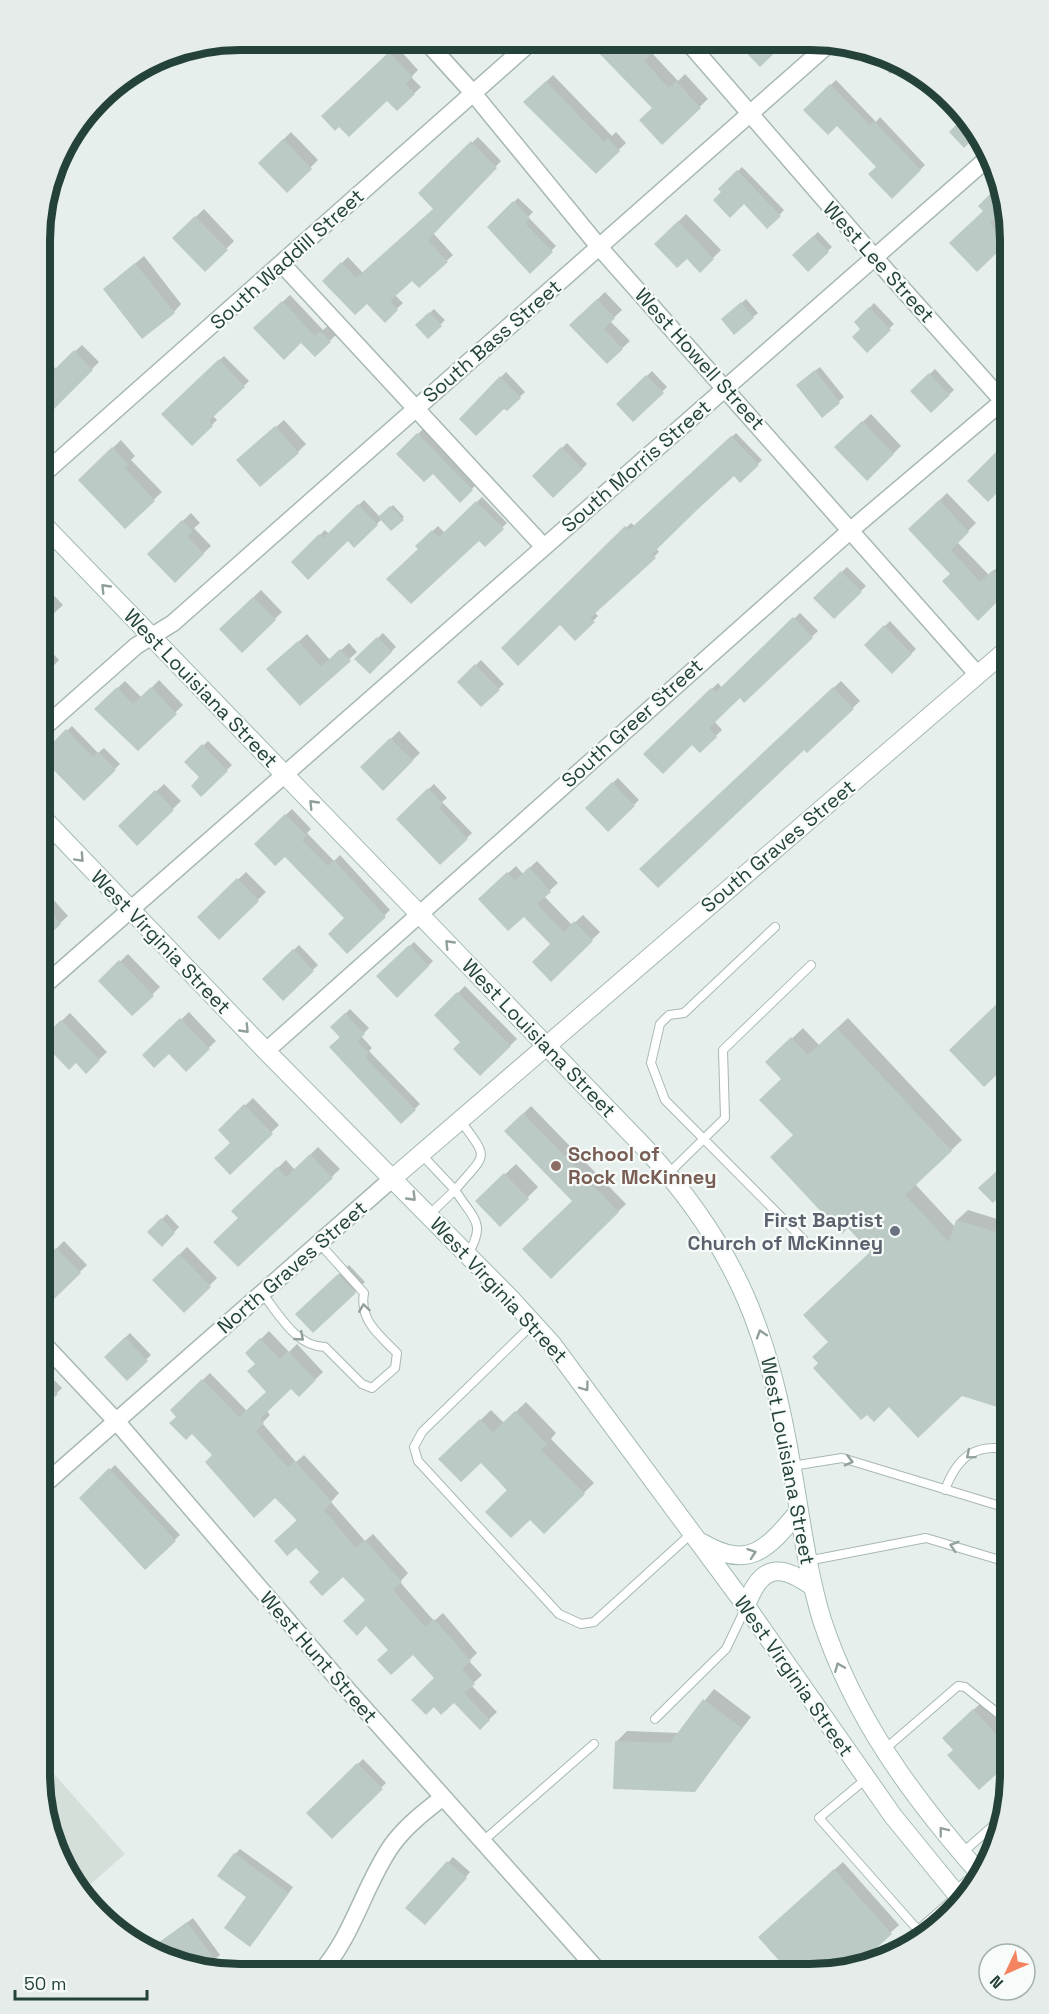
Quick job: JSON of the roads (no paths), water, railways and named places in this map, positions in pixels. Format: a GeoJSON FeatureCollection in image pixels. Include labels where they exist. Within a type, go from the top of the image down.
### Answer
{"type":"FeatureCollection","features":[{"type":"Feature","properties":{"kind":"main road","name":"West Louisiana Street"},"geometry":{"type":"LineString","coordinates":[[50,531],[669,1174],[712,1232],[747,1295],[765,1348],[792,1466],[813,1587],[847,1686],[883,1750],[975,1868]]}},
{"type":"Feature","properties":{"kind":"main road","name":"South Graves Street"},"geometry":{"type":"LineString","coordinates":[[546,1045],[1000,657]]}},
{"type":"Feature","properties":{"kind":"main road","name":"West Virginia Street"},"geometry":{"type":"LineString","coordinates":[[50,826],[266,1051],[534,1323],[568,1364],[746,1606],[866,1779],[956,1894]]}},
{"type":"Feature","properties":{"kind":"main road","name":"North Graves Street"},"geometry":{"type":"LineString","coordinates":[[393,1178],[546,1045]]}},
{"type":"Feature","properties":{"kind":"main road"},"geometry":{"type":"LineString","coordinates":[[695,1537],[728,1556],[754,1553],[780,1533],[799,1511]]}},
{"type":"Feature","properties":{"kind":"main road"},"geometry":{"type":"LineString","coordinates":[[746,1606],[755,1583],[771,1572],[790,1573],[813,1587]]}},
{"type":"Feature","properties":{"kind":"street","name":"West Howell Street"},"geometry":{"type":"LineString","coordinates":[[434,50],[473,93],[600,248],[852,529],[978,675]]}},
{"type":"Feature","properties":{"kind":"street","name":"South Waddill Street"},"geometry":{"type":"LineString","coordinates":[[50,468],[522,50]]}},
{"type":"Feature","properties":{"kind":"street","name":"West Lee Street"},"geometry":{"type":"LineString","coordinates":[[695,50],[875,258],[1000,397]]}},
{"type":"Feature","properties":{"kind":"street","name":"South Bass Street"},"geometry":{"type":"LineString","coordinates":[[50,722],[136,646],[173,623],[822,50]]}},
{"type":"Feature","properties":{"kind":"street","name":"South Morris Street"},"geometry":{"type":"LineString","coordinates":[[50,980],[983,162]]}},
{"type":"Feature","properties":{"kind":"street"},"geometry":{"type":"LineString","coordinates":[[282,264],[544,547]]}},
{"type":"Feature","properties":{"kind":"street","name":"South Greer Street"},"geometry":{"type":"LineString","coordinates":[[266,1051],[852,529],[1000,409]]}},
{"type":"Feature","properties":{"kind":"street","name":"North Graves Street"},"geometry":{"type":"LineString","coordinates":[[50,1480],[393,1178]]}},
{"type":"Feature","properties":{"kind":"street","name":"West Hunt Street"},"geometry":{"type":"LineString","coordinates":[[50,1352],[117,1422],[442,1797],[592,1964]]}},
{"type":"Feature","properties":{"kind":"street"},"geometry":{"type":"LineString","coordinates":[[326,1964],[345,1935],[391,1847],[406,1828],[442,1797]]}},
{"type":"Feature","properties":{"kind":"lane"},"geometry":{"type":"LineString","coordinates":[[775,927],[684,1013],[669,1015],[660,1024],[651,1064],[659,1090],[665,1100],[804,1240]]}},
{"type":"Feature","properties":{"kind":"lane"},"geometry":{"type":"LineString","coordinates":[[669,1174],[725,1118],[723,1050],[811,966]]}},
{"type":"Feature","properties":{"kind":"lane"},"geometry":{"type":"LineString","coordinates":[[429,1215],[455,1190],[482,1158],[482,1150],[460,1120]]}},
{"type":"Feature","properties":{"kind":"lane"},"geometry":{"type":"LineString","coordinates":[[421,1154],[455,1190],[478,1227],[478,1236],[468,1254]]}},
{"type":"Feature","properties":{"kind":"lane"},"geometry":{"type":"LineString","coordinates":[[262,1293],[298,1337],[312,1347],[325,1347],[362,1384],[372,1388],[380,1382],[395,1368],[396,1353],[367,1322],[362,1305],[364,1293],[319,1243]]}},
{"type":"Feature","properties":{"kind":"lane"},"geometry":{"type":"LineString","coordinates":[[534,1323],[422,1432],[414,1447],[418,1461],[559,1614],[581,1624],[594,1622],[695,1537]]}},
{"type":"Feature","properties":{"kind":"lane"},"geometry":{"type":"LineString","coordinates":[[945,1490],[955,1470],[970,1453],[982,1446],[999,1448]]}},
{"type":"Feature","properties":{"kind":"lane"},"geometry":{"type":"LineString","coordinates":[[792,1466],[842,1458],[999,1506]]}},
{"type":"Feature","properties":{"kind":"lane"},"geometry":{"type":"LineString","coordinates":[[807,1561],[926,1538],[999,1560]]}},
{"type":"Feature","properties":{"kind":"lane"},"geometry":{"type":"LineString","coordinates":[[655,1719],[726,1649],[746,1606]]}},
{"type":"Feature","properties":{"kind":"lane"},"geometry":{"type":"LineString","coordinates":[[883,1750],[958,1686],[965,1687],[999,1714]]}},
{"type":"Feature","properties":{"kind":"lane"},"geometry":{"type":"LineString","coordinates":[[482,1842],[594,1744]]}},
{"type":"Feature","properties":{"kind":"lane"},"geometry":{"type":"LineString","coordinates":[[866,1779],[819,1818],[918,1930]]}},
{"type":"Feature","properties":{"kind":"lane"},"geometry":{"type":"LineString","coordinates":[[962,1854],[992,1827]]}},
{"type":"Feature","properties":{"kind":"place","name":"School of Rock McKinney"},"geometry":{"type":"Point","coordinates":[556,1166]}},
{"type":"Feature","properties":{"kind":"place","name":"First Baptist Church of McKinney"},"geometry":{"type":"Point","coordinates":[895,1231]}}]}
